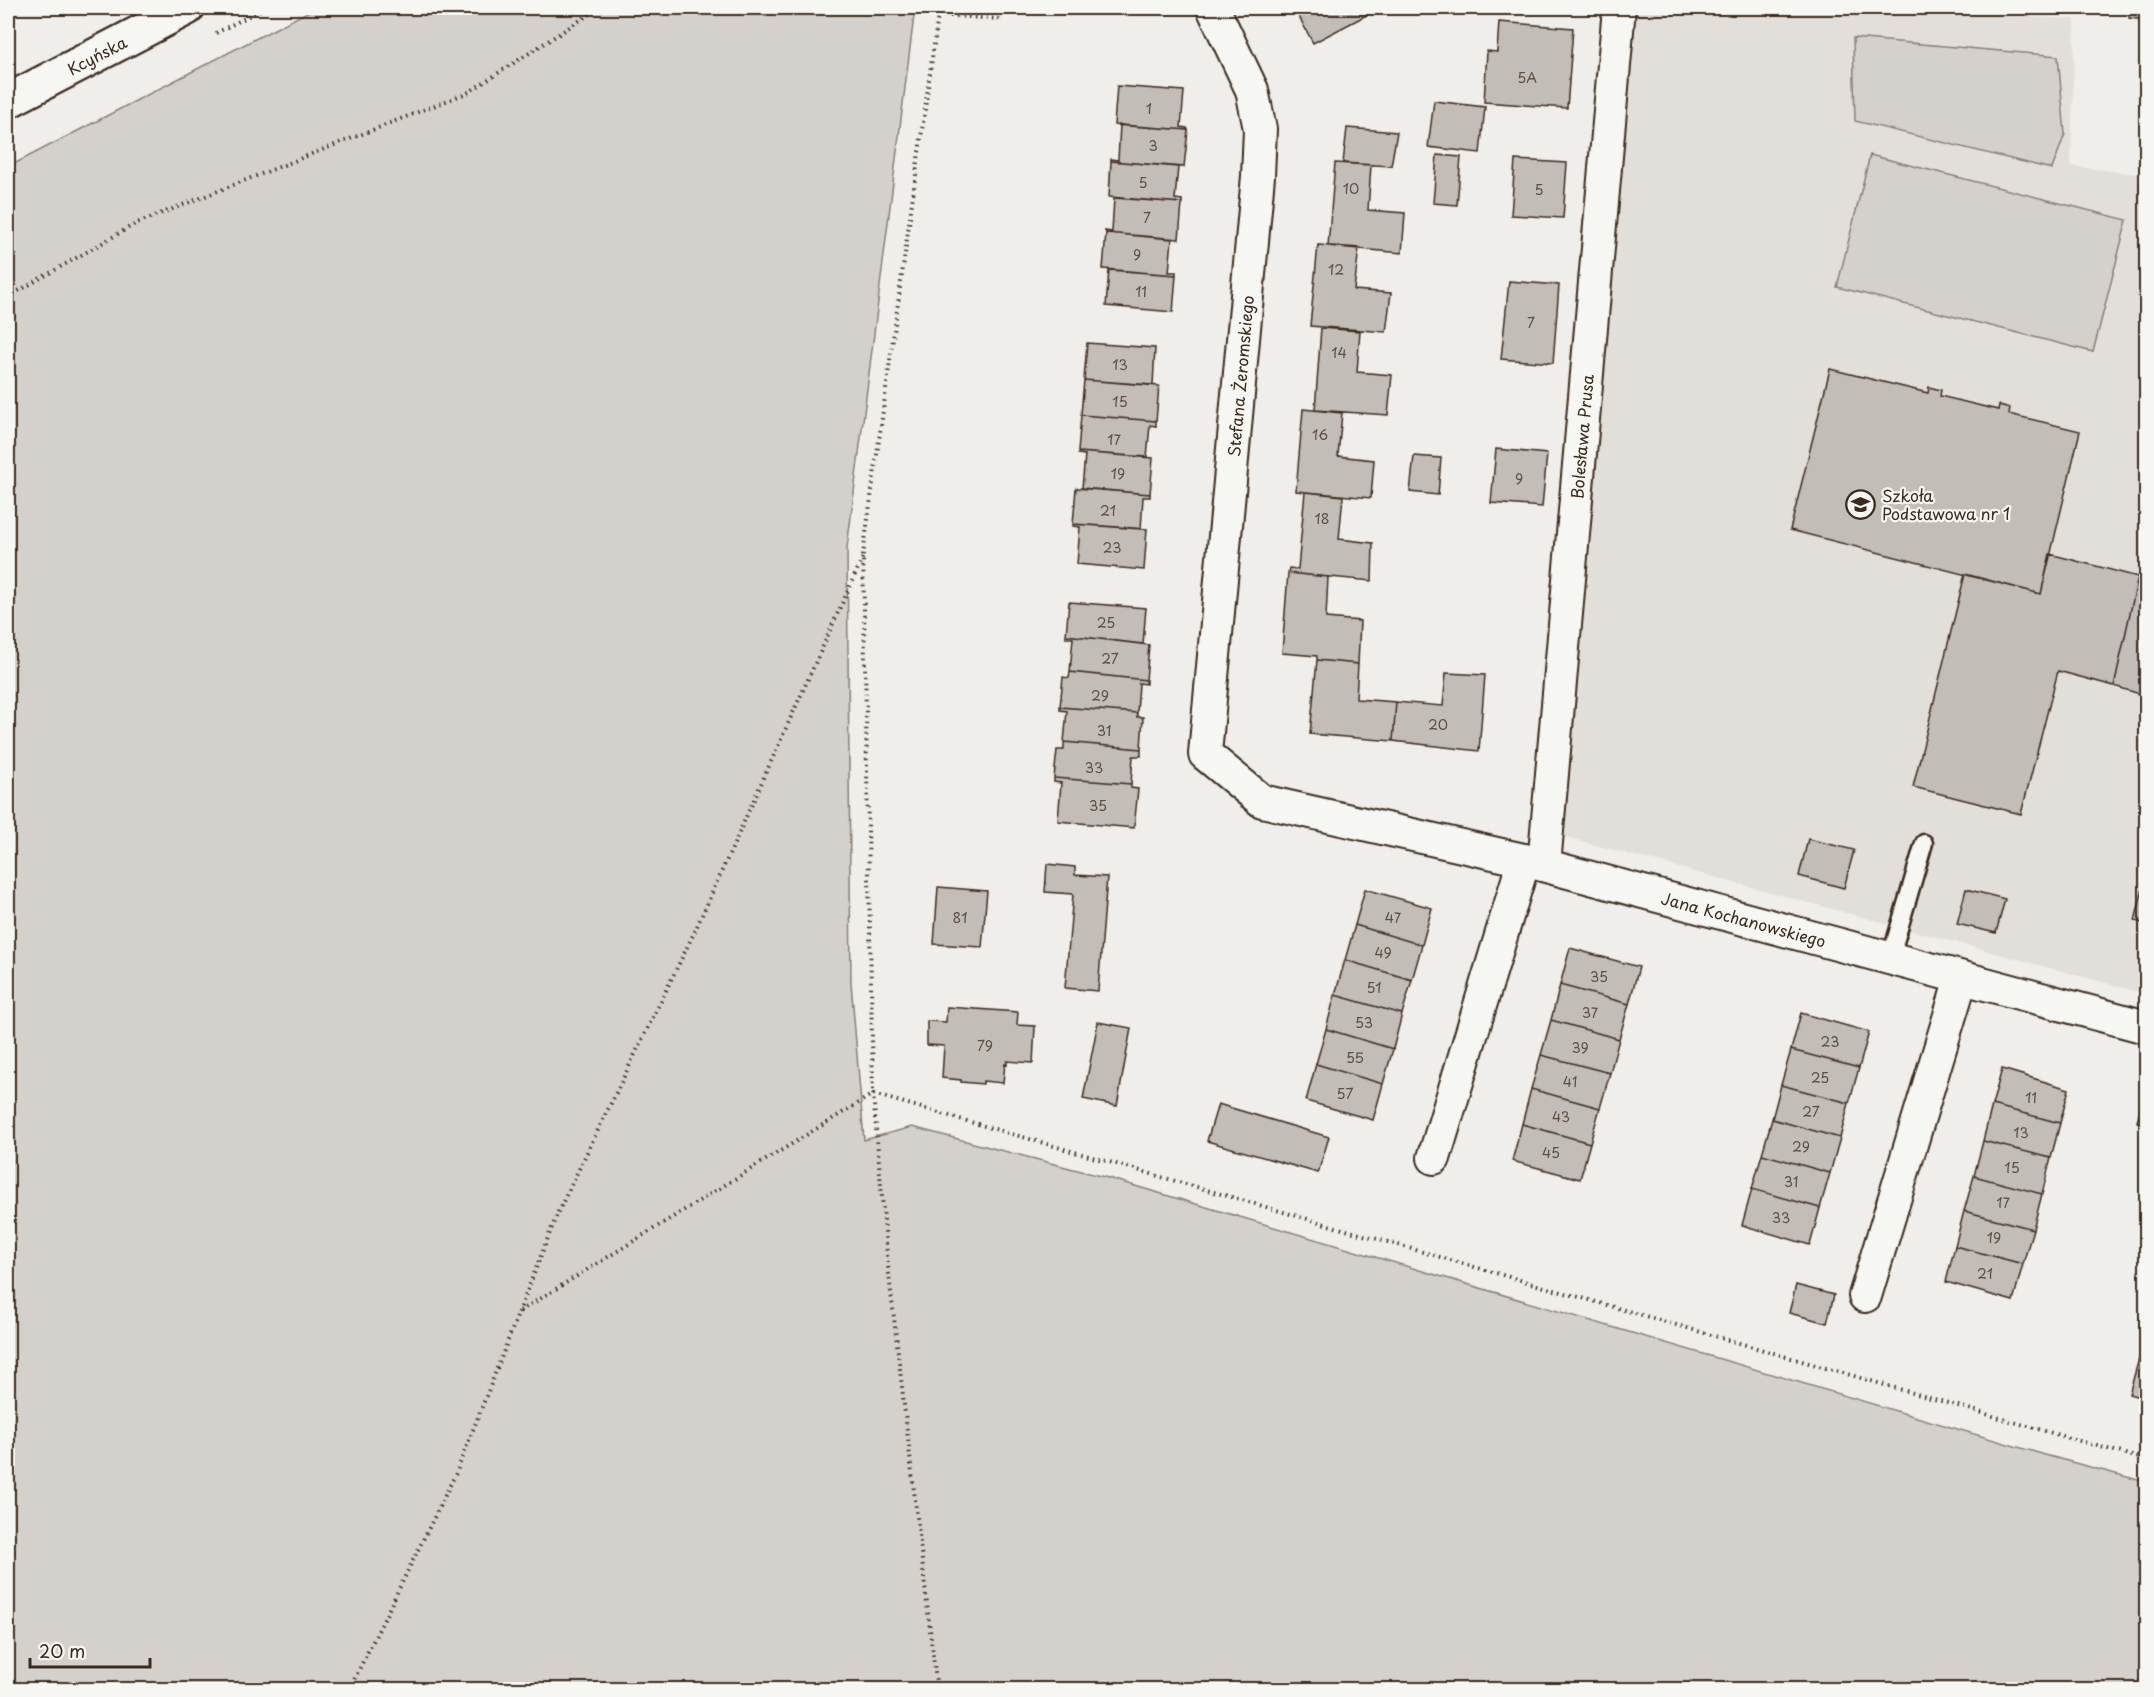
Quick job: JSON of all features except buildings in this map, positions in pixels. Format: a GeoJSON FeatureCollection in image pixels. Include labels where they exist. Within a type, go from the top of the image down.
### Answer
{"type":"FeatureCollection","features":[{"type":"Feature","properties":{"kind":"street","name":"Kcyńska"},"geometry":{"type":"LineString","coordinates":[[8,101],[187,8]]}},
{"type":"Feature","properties":{"kind":"street","name":"Stefana Żeromskiego"},"geometry":{"type":"LineString","coordinates":[[1205,754],[1258,176],[1260,129],[1252,90],[1213,8]]}},
{"type":"Feature","properties":{"kind":"street","name":"Bolesława Prusa"},"geometry":{"type":"LineString","coordinates":[[1534,862],[1619,8]]}},
{"type":"Feature","properties":{"kind":"street","name":"Jana Kochanowskiego"},"geometry":{"type":"LineString","coordinates":[[1205,754],[1262,801],[1534,862],[1961,979],[2146,1027]]}},
{"type":"Feature","properties":{"kind":"street"},"geometry":{"type":"LineString","coordinates":[[1434,1158],[1534,862]]}},
{"type":"Feature","properties":{"kind":"street"},"geometry":{"type":"LineString","coordinates":[[1865,1296],[1961,979]]}},
{"type":"Feature","properties":{"kind":"lane"},"geometry":{"type":"LineString","coordinates":[[1890,959],[1924,843]]}},
{"type":"Feature","properties":{"kind":"path"},"geometry":{"type":"LineString","coordinates":[[8,297],[137,224],[469,92],[599,8]]}},
{"type":"Feature","properties":{"kind":"path"},"geometry":{"type":"LineString","coordinates":[[937,1689],[888,1266],[873,1094],[863,555],[939,8]]}},
{"type":"Feature","properties":{"kind":"path"},"geometry":{"type":"LineString","coordinates":[[938,15],[998,19],[1010,8]]}},
{"type":"Feature","properties":{"kind":"path"},"geometry":{"type":"LineString","coordinates":[[349,1689],[457,1471],[558,1212],[694,933],[863,555]]}},
{"type":"Feature","properties":{"kind":"path"},"geometry":{"type":"LineString","coordinates":[[519,1311],[873,1094],[2146,1460]]}},
{"type":"Feature","properties":{"kind":"shaded area"},"geometry":{"type":"Polygon","coordinates":[[[315,8],[915,8],[847,548],[851,982],[864,1140],[912,1127],[1108,1178],[2045,1455],[2146,1482],[2146,1689],[8,1689],[8,167],[315,8]]]}},
{"type":"Feature","properties":{"kind":"shaded area","name":"Szkoła Podstawowa nr 1"},"geometry":{"type":"Polygon","coordinates":[[[1640,8],[1850,8],[2075,19],[2071,166],[2146,175],[2146,994],[1547,832],[1618,18],[1640,8]]]}},
{"type":"Feature","properties":{"kind":"shaded area"},"geometry":{"type":"Polygon","coordinates":[[[1853,38],[2058,56],[2065,134],[2052,169],[1855,121],[1853,38]]]}},
{"type":"Feature","properties":{"kind":"shaded area"},"geometry":{"type":"Polygon","coordinates":[[[1870,155],[2127,220],[2093,352],[1837,287],[1870,155]]]}},
{"type":"Feature","properties":{"kind":"place","name":"Szkoła Podstawowa nr 1"},"geometry":{"type":"Point","coordinates":[1861,504]}}]}
